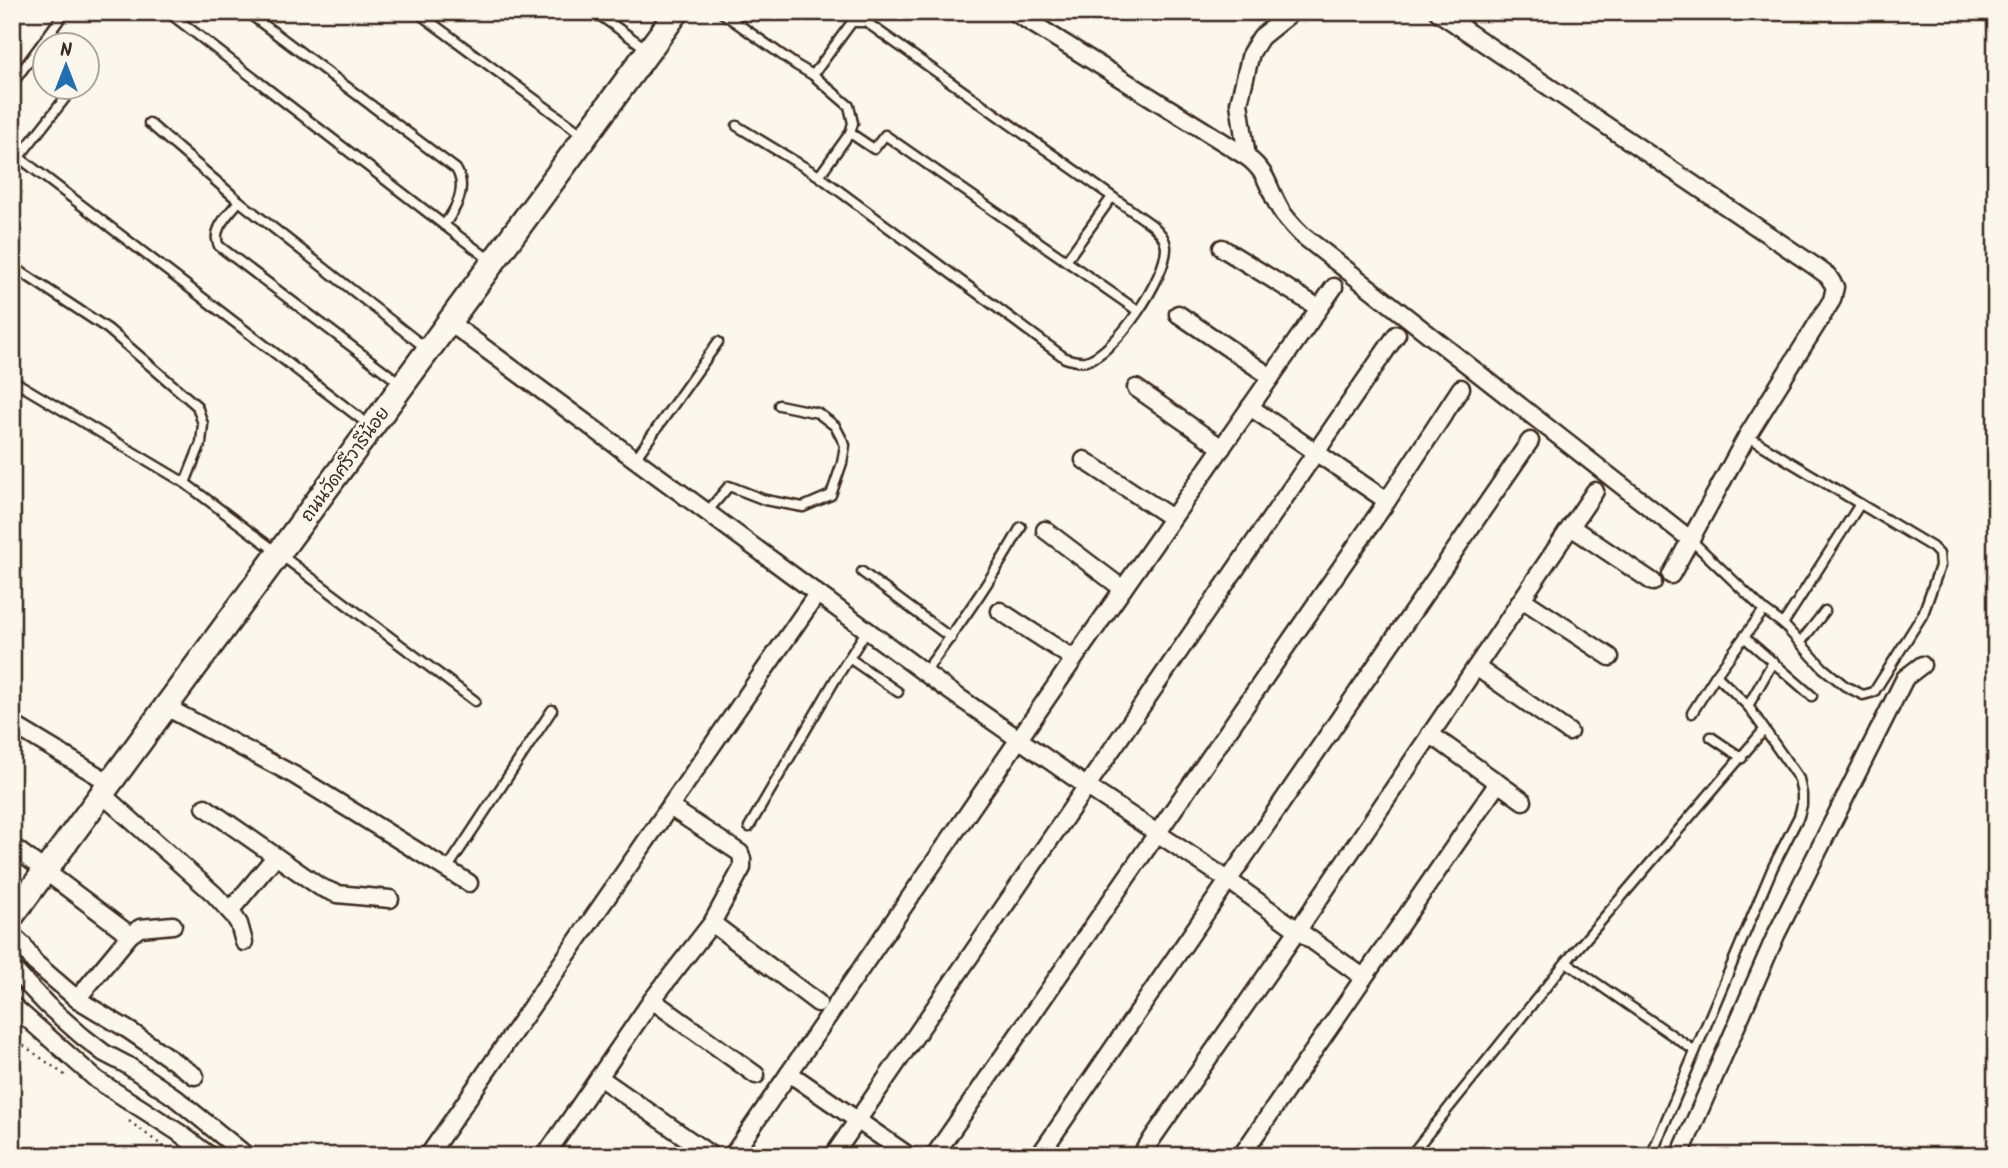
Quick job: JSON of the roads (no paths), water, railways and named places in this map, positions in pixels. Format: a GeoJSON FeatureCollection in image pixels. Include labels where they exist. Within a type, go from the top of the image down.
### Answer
{"type":"FeatureCollection","features":[{"type":"Feature","properties":{"kind":"main road","name":"ถนนวัดศรีวารีน้อย"},"geometry":{"type":"LineString","coordinates":[[12,916],[677,12]]}},
{"type":"Feature","properties":{"kind":"street"},"geometry":{"type":"LineString","coordinates":[[1014,12],[1247,157],[1259,167],[1268,180],[1278,206],[1302,235],[1691,540]]}},
{"type":"Feature","properties":{"kind":"street"},"geometry":{"type":"LineString","coordinates":[[1247,157],[1239,103],[1251,53],[1261,37],[1292,12]]}},
{"type":"Feature","properties":{"kind":"street"},"geometry":{"type":"LineString","coordinates":[[1438,12],[1828,276],[1835,287],[1832,300],[1747,436],[1671,575]]}},
{"type":"Feature","properties":{"kind":"street"},"geometry":{"type":"LineString","coordinates":[[1222,248],[1319,309]]}},
{"type":"Feature","properties":{"kind":"street"},"geometry":{"type":"LineString","coordinates":[[732,1156],[1334,287]]}},
{"type":"Feature","properties":{"kind":"street"},"geometry":{"type":"LineString","coordinates":[[1178,314],[1271,377]]}},
{"type":"Feature","properties":{"kind":"street"},"geometry":{"type":"LineString","coordinates":[[449,322],[1018,740],[1228,880],[1363,977]]}},
{"type":"Feature","properties":{"kind":"street"},"geometry":{"type":"LineString","coordinates":[[833,1156],[1397,334]]}},
{"type":"Feature","properties":{"kind":"street"},"geometry":{"type":"LineString","coordinates":[[1136,388],[1222,448]]}},
{"type":"Feature","properties":{"kind":"street"},"geometry":{"type":"LineString","coordinates":[[934,1156],[1387,501],[1461,388]]}},
{"type":"Feature","properties":{"kind":"street"},"geometry":{"type":"LineString","coordinates":[[1250,407],[1387,501]]}},
{"type":"Feature","properties":{"kind":"street"},"geometry":{"type":"LineString","coordinates":[[1039,1156],[1530,441]]}},
{"type":"Feature","properties":{"kind":"street"},"geometry":{"type":"LineString","coordinates":[[1084,460],[1172,518]]}},
{"type":"Feature","properties":{"kind":"street"},"geometry":{"type":"LineString","coordinates":[[1140,1156],[1298,930],[1595,491]]}},
{"type":"Feature","properties":{"kind":"street"},"geometry":{"type":"LineString","coordinates":[[1571,527],[1653,583]]}},
{"type":"Feature","properties":{"kind":"street"},"geometry":{"type":"LineString","coordinates":[[1045,530],[1123,589]]}},
{"type":"Feature","properties":{"kind":"street"},"geometry":{"type":"LineString","coordinates":[[428,1156],[817,594]]}},
{"type":"Feature","properties":{"kind":"street"},"geometry":{"type":"LineString","coordinates":[[1522,598],[1610,657]]}},
{"type":"Feature","properties":{"kind":"street"},"geometry":{"type":"LineString","coordinates":[[1000,611],[1074,659]]}},
{"type":"Feature","properties":{"kind":"street"},"geometry":{"type":"LineString","coordinates":[[1682,1156],[1776,935],[1905,678],[1922,665]]}},
{"type":"Feature","properties":{"kind":"street"},"geometry":{"type":"LineString","coordinates":[[1476,667],[1570,732]]}},
{"type":"Feature","properties":{"kind":"street"},"geometry":{"type":"LineString","coordinates":[[166,707],[294,775],[469,883]]}},
{"type":"Feature","properties":{"kind":"street"},"geometry":{"type":"LineString","coordinates":[[12,724],[106,788],[230,911],[239,924],[244,942]]}},
{"type":"Feature","properties":{"kind":"street"},"geometry":{"type":"LineString","coordinates":[[1430,734],[1522,801]]}},
{"type":"Feature","properties":{"kind":"street"},"geometry":{"type":"LineString","coordinates":[[1241,1156],[1498,783]]}},
{"type":"Feature","properties":{"kind":"street"},"geometry":{"type":"LineString","coordinates":[[205,807],[320,887],[337,894],[390,899]]}},
{"type":"Feature","properties":{"kind":"street"},"geometry":{"type":"LineString","coordinates":[[553,1153],[652,1000],[712,923],[742,868],[740,853],[670,807]]}},
{"type":"Feature","properties":{"kind":"street"},"geometry":{"type":"LineString","coordinates":[[12,846],[130,935]]}},
{"type":"Feature","properties":{"kind":"street"},"geometry":{"type":"LineString","coordinates":[[230,911],[275,857]]}},
{"type":"Feature","properties":{"kind":"street"},"geometry":{"type":"LineString","coordinates":[[712,923],[818,1003]]}},
{"type":"Feature","properties":{"kind":"street"},"geometry":{"type":"LineString","coordinates":[[77,999],[130,935],[149,926],[173,925]]}},
{"type":"Feature","properties":{"kind":"street"},"geometry":{"type":"LineString","coordinates":[[12,935],[23,944],[34,962],[77,999],[130,1031],[195,1076]]}},
{"type":"Feature","properties":{"kind":"street"},"geometry":{"type":"LineString","coordinates":[[12,968],[47,1005],[82,1036],[173,1096],[247,1156]]}},
{"type":"Feature","properties":{"kind":"street"},"geometry":{"type":"LineString","coordinates":[[652,1000],[756,1075]]}},
{"type":"Feature","properties":{"kind":"street"},"geometry":{"type":"LineString","coordinates":[[12,1005],[97,1080],[210,1156]]}},
{"type":"Feature","properties":{"kind":"street"},"geometry":{"type":"LineString","coordinates":[[789,1073],[909,1156]]}},
{"type":"Feature","properties":{"kind":"street"},"geometry":{"type":"LineString","coordinates":[[600,1077],[708,1153]]}},
{"type":"Feature","properties":{"kind":"lane"},"geometry":{"type":"LineString","coordinates":[[51,32],[65,12]]}},
{"type":"Feature","properties":{"kind":"lane"},"geometry":{"type":"LineString","coordinates":[[168,12],[493,262]]}},
{"type":"Feature","properties":{"kind":"lane"},"geometry":{"type":"LineString","coordinates":[[247,12],[456,169],[460,176],[459,200],[444,225]]}},
{"type":"Feature","properties":{"kind":"lane"},"geometry":{"type":"LineString","coordinates":[[417,12],[585,136]]}},
{"type":"Feature","properties":{"kind":"lane"},"geometry":{"type":"LineString","coordinates":[[595,12],[649,51]]}},
{"type":"Feature","properties":{"kind":"lane"},"geometry":{"type":"LineString","coordinates":[[721,12],[813,75],[849,106],[853,123],[850,133],[819,176]]}},
{"type":"Feature","properties":{"kind":"lane"},"geometry":{"type":"LineString","coordinates":[[1463,28],[1468,12]]}},
{"type":"Feature","properties":{"kind":"lane"},"geometry":{"type":"LineString","coordinates":[[737,126],[819,176],[1065,358],[1085,361],[1098,356],[1116,340],[1151,292],[1165,256],[1163,235],[1152,225],[866,22],[852,22],[813,75]]}},
{"type":"Feature","properties":{"kind":"lane"},"geometry":{"type":"LineString","coordinates":[[12,84],[32,57]]}},
{"type":"Feature","properties":{"kind":"lane"},"geometry":{"type":"LineString","coordinates":[[61,102],[16,155],[372,427]]}},
{"type":"Feature","properties":{"kind":"lane"},"geometry":{"type":"LineString","coordinates":[[149,123],[239,201],[428,350]]}},
{"type":"Feature","properties":{"kind":"lane"},"geometry":{"type":"LineString","coordinates":[[850,133],[874,149],[885,135],[1138,311]]}},
{"type":"Feature","properties":{"kind":"lane"},"geometry":{"type":"LineString","coordinates":[[1066,261],[1112,197]]}},
{"type":"Feature","properties":{"kind":"lane"},"geometry":{"type":"LineString","coordinates":[[239,201],[219,227],[216,234],[219,246],[402,385]]}},
{"type":"Feature","properties":{"kind":"lane"},"geometry":{"type":"LineString","coordinates":[[12,265],[108,329],[197,405],[203,424],[201,443],[185,483]]}},
{"type":"Feature","properties":{"kind":"lane"},"geometry":{"type":"LineString","coordinates":[[635,459],[718,342]]}},
{"type":"Feature","properties":{"kind":"lane"},"geometry":{"type":"LineString","coordinates":[[12,380],[185,483],[475,701]]}},
{"type":"Feature","properties":{"kind":"lane"},"geometry":{"type":"LineString","coordinates":[[707,512],[729,486],[765,500],[803,507],[831,495],[845,445],[835,426],[818,413],[779,405]]}},
{"type":"Feature","properties":{"kind":"lane"},"geometry":{"type":"LineString","coordinates":[[1691,540],[1764,610],[1783,624],[1835,678],[1856,692],[1868,695],[1874,692],[1923,614],[1940,566],[1939,554],[1932,547],[1747,436]]}},
{"type":"Feature","properties":{"kind":"lane"},"geometry":{"type":"LineString","coordinates":[[1783,624],[1860,504]]}},
{"type":"Feature","properties":{"kind":"lane"},"geometry":{"type":"LineString","coordinates":[[925,673],[1002,562],[1021,527]]}},
{"type":"Feature","properties":{"kind":"lane"},"geometry":{"type":"LineString","coordinates":[[862,572],[950,638]]}},
{"type":"Feature","properties":{"kind":"lane"},"geometry":{"type":"LineString","coordinates":[[1692,713],[1716,675],[1764,610]]}},
{"type":"Feature","properties":{"kind":"lane"},"geometry":{"type":"LineString","coordinates":[[1800,643],[1825,611]]}},
{"type":"Feature","properties":{"kind":"lane"},"geometry":{"type":"LineString","coordinates":[[749,827],[867,631]]}},
{"type":"Feature","properties":{"kind":"lane"},"geometry":{"type":"LineString","coordinates":[[1744,637],[1812,696]]}},
{"type":"Feature","properties":{"kind":"lane"},"geometry":{"type":"LineString","coordinates":[[849,658],[898,692]]}},
{"type":"Feature","properties":{"kind":"lane"},"geometry":{"type":"LineString","coordinates":[[1748,706],[1773,662]]}},
{"type":"Feature","properties":{"kind":"lane"},"geometry":{"type":"LineString","coordinates":[[1651,1156],[1773,866],[1802,805],[1799,779],[1748,706],[1716,675]]}},
{"type":"Feature","properties":{"kind":"lane"},"geometry":{"type":"LineString","coordinates":[[447,869],[552,710]]}},
{"type":"Feature","properties":{"kind":"lane"},"geometry":{"type":"LineString","coordinates":[[1410,1156],[1566,962],[1764,730]]}},
{"type":"Feature","properties":{"kind":"lane"},"geometry":{"type":"LineString","coordinates":[[1711,737],[1742,758]]}},
{"type":"Feature","properties":{"kind":"lane"},"geometry":{"type":"LineString","coordinates":[[1566,962],[1695,1051]]}}]}
